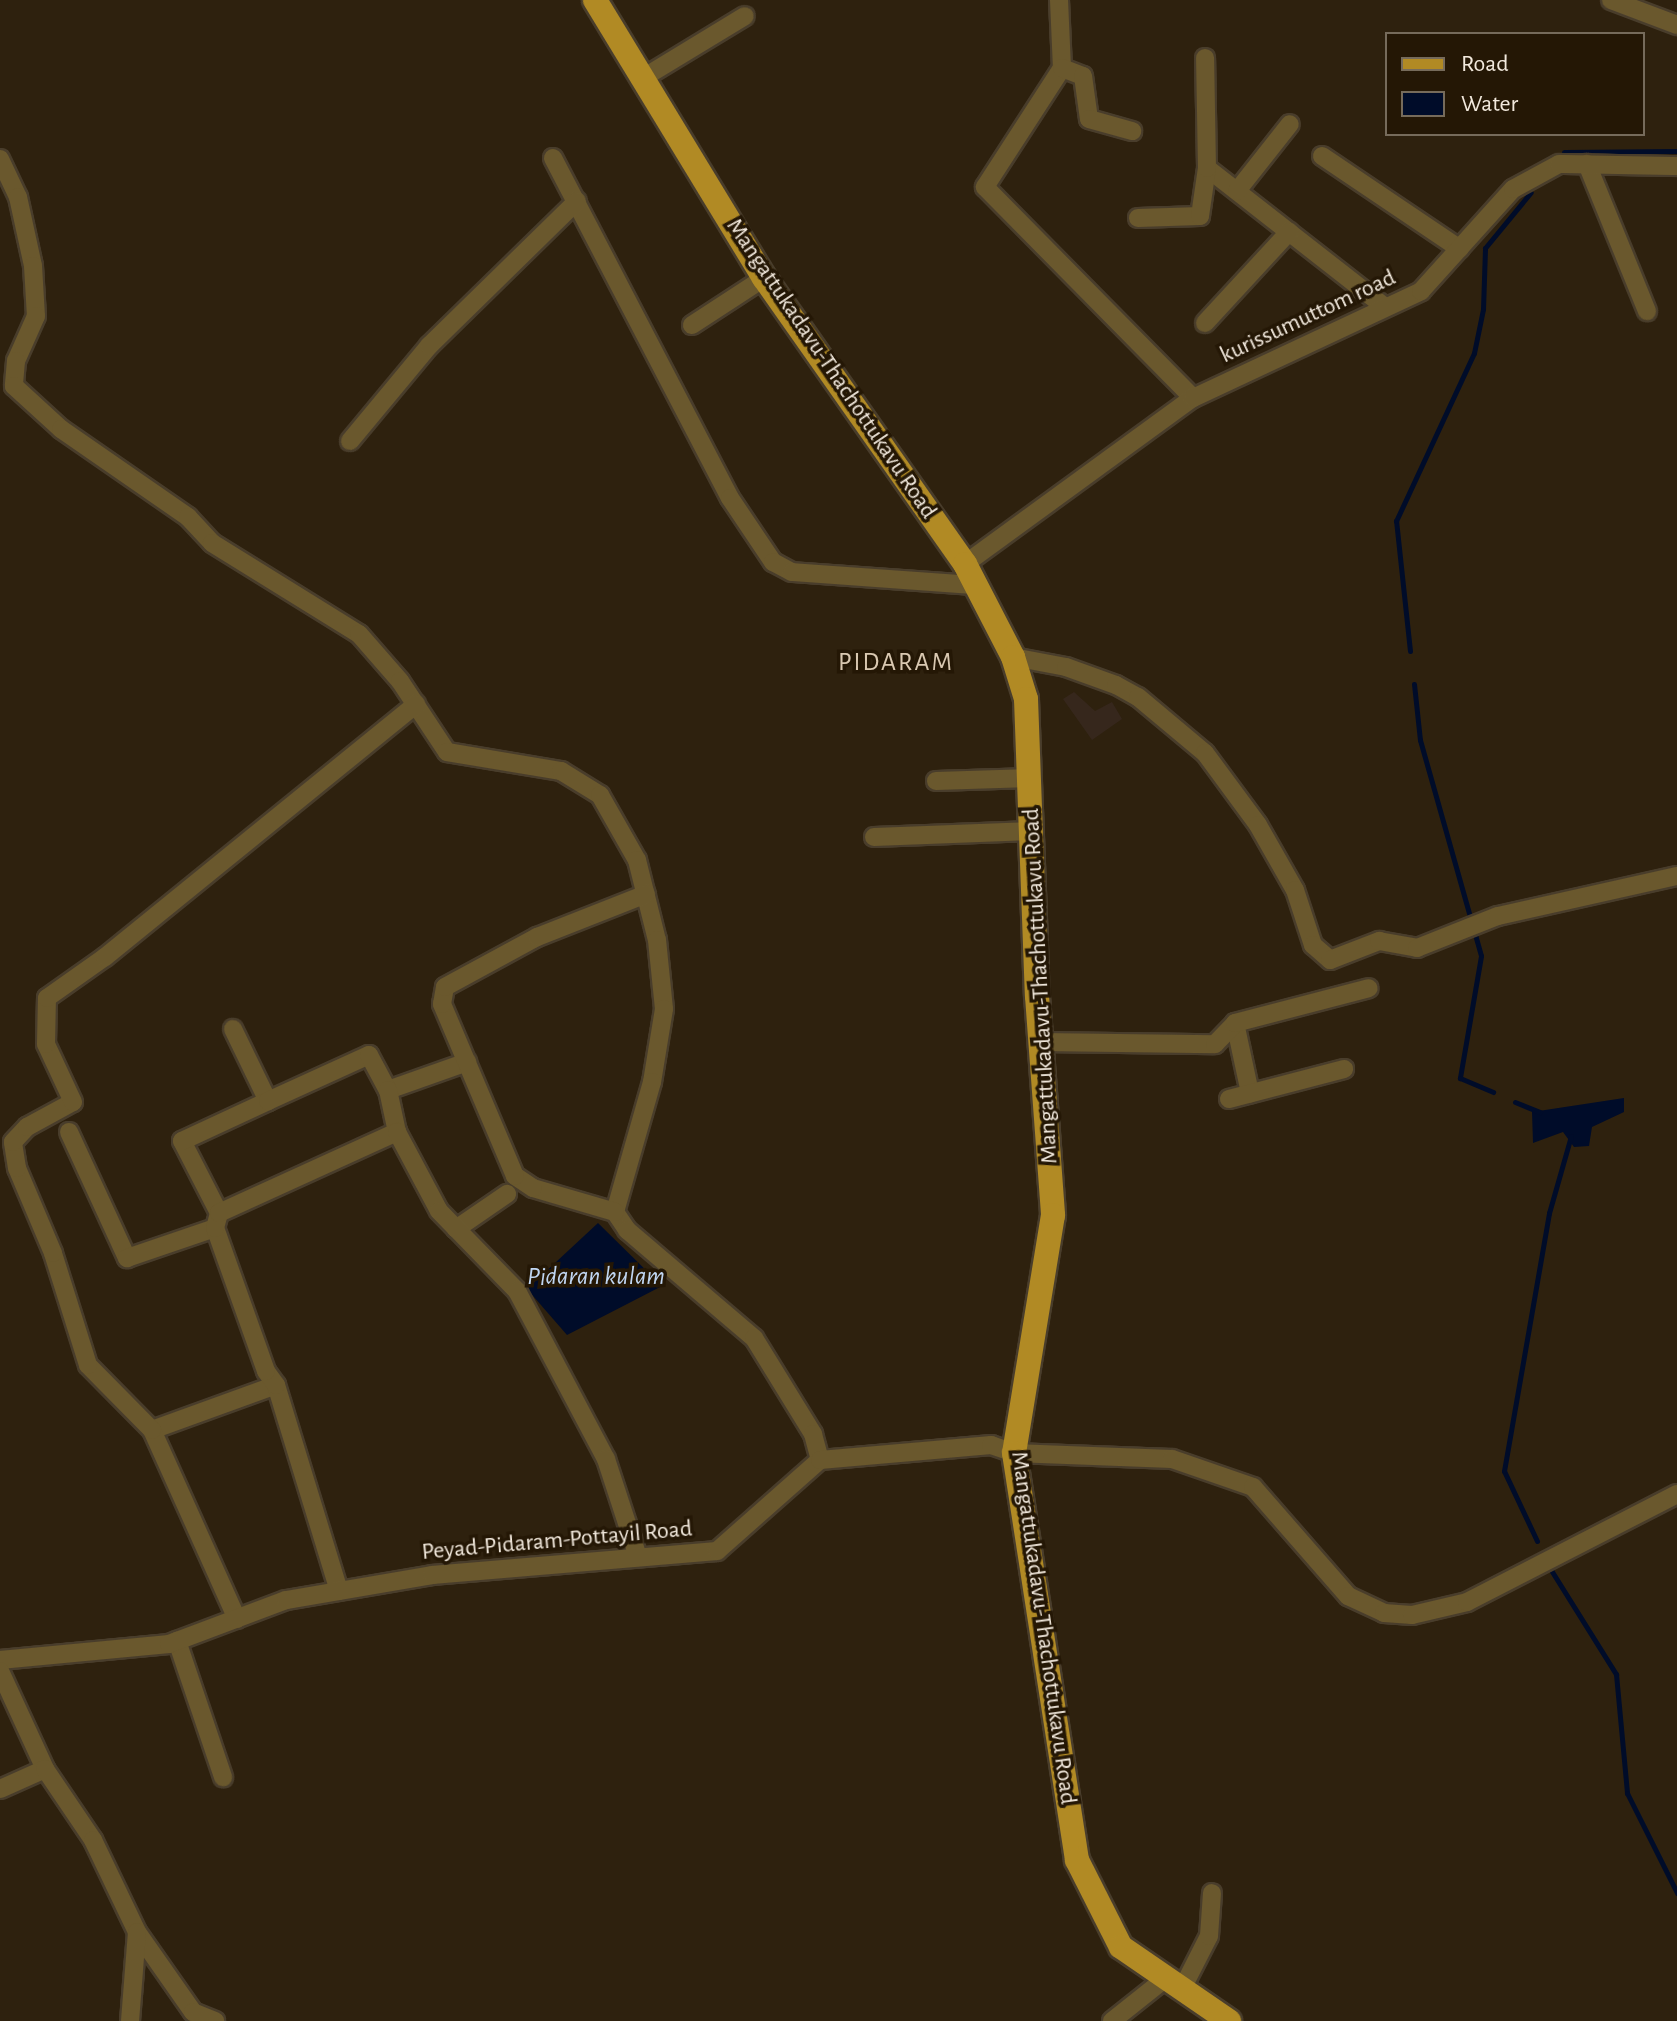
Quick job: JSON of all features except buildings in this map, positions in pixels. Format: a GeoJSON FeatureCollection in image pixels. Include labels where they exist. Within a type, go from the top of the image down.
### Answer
{"type":"FeatureCollection","features":[{"type":"Feature","properties":{"kind":"main road","name":"Mangattukadavu-Thachottukavu Road"},"geometry":{"type":"LineString","coordinates":[[595,0],[764,278],[970,574],[1013,657],[1026,699],[1040,1042],[1053,1215],[1014,1453],[1077,1860],[1121,1947],[1229,2021]]}},
{"type":"Feature","properties":{"kind":"street"},"geometry":{"type":"LineString","coordinates":[[1059,0],[1062,68],[985,187],[1193,398]]}},
{"type":"Feature","properties":{"kind":"street"},"geometry":{"type":"LineString","coordinates":[[1611,0],[1677,25]]}},
{"type":"Feature","properties":{"kind":"street"},"geometry":{"type":"LineString","coordinates":[[643,78],[745,16]]}},
{"type":"Feature","properties":{"kind":"street"},"geometry":{"type":"LineString","coordinates":[[1138,218],[1200,216],[1207,168],[1205,58]]}},
{"type":"Feature","properties":{"kind":"street"},"geometry":{"type":"LineString","coordinates":[[1062,68],[1083,76],[1089,119],[1132,131]]}},
{"type":"Feature","properties":{"kind":"street"},"geometry":{"type":"LineString","coordinates":[[1237,191],[1290,124]]}},
{"type":"Feature","properties":{"kind":"street"},"geometry":{"type":"LineString","coordinates":[[1322,156],[1460,249]]}},
{"type":"Feature","properties":{"kind":"street"},"geometry":{"type":"LineString","coordinates":[[553,158],[730,498],[773,562],[792,572],[970,574]]}},
{"type":"Feature","properties":{"kind":"street"},"geometry":{"type":"LineString","coordinates":[[0,159],[18,197],[33,266],[36,316],[16,361],[14,386],[61,429],[188,517],[212,543],[359,634],[416,704],[447,752],[561,771],[600,795],[637,860],[646,894],[664,1009],[652,1082],[615,1212]]}},
{"type":"Feature","properties":{"kind":"street","name":"kurissumuttom road"},"geometry":{"type":"LineString","coordinates":[[970,574],[1193,398],[1421,291],[1513,189],[1559,164],[1677,166]]}},
{"type":"Feature","properties":{"kind":"street"},"geometry":{"type":"LineString","coordinates":[[1587,164],[1647,311]]}},
{"type":"Feature","properties":{"kind":"street"},"geometry":{"type":"LineString","coordinates":[[1207,168],[1385,307]]}},
{"type":"Feature","properties":{"kind":"street"},"geometry":{"type":"LineString","coordinates":[[350,441],[429,346],[577,201]]}},
{"type":"Feature","properties":{"kind":"street"},"geometry":{"type":"LineString","coordinates":[[1205,323],[1289,232]]}},
{"type":"Feature","properties":{"kind":"street"},"geometry":{"type":"LineString","coordinates":[[692,325],[764,278]]}},
{"type":"Feature","properties":{"kind":"street"},"geometry":{"type":"LineString","coordinates":[[1013,657],[1066,667],[1116,685],[1138,697],[1205,753],[1258,825],[1295,890],[1313,945],[1330,960],[1379,941],[1417,948],[1455,937],[1490,920],[1677,876]]}},
{"type":"Feature","properties":{"kind":"street"},"geometry":{"type":"LineString","coordinates":[[237,1619],[152,1430],[88,1365],[53,1253],[17,1168],[13,1142],[27,1127],[73,1102],[46,1044],[47,998],[105,957],[416,704]]}},
{"type":"Feature","properties":{"kind":"street"},"geometry":{"type":"LineString","coordinates":[[936,781],[1031,778]]}},
{"type":"Feature","properties":{"kind":"street"},"geometry":{"type":"LineString","coordinates":[[874,837],[1032,831]]}},
{"type":"Feature","properties":{"kind":"street"},"geometry":{"type":"LineString","coordinates":[[646,894],[537,937],[445,987],[442,1004],[515,1176],[533,1188],[615,1212],[638,1241],[754,1338],[813,1434],[820,1460],[991,1445],[1014,1453],[1142,1455],[1229,1475],[1269,1501],[1348,1596],[1384,1613],[1412,1615],[1467,1602],[1677,1494]]}},
{"type":"Feature","properties":{"kind":"street"},"geometry":{"type":"LineString","coordinates":[[1040,1042],[1215,1044],[1235,1023],[1369,988]]}},
{"type":"Feature","properties":{"kind":"street"},"geometry":{"type":"LineString","coordinates":[[1235,1023],[1250,1093]]}},
{"type":"Feature","properties":{"kind":"street"},"geometry":{"type":"LineString","coordinates":[[233,1029],[268,1101]]}},
{"type":"Feature","properties":{"kind":"street"},"geometry":{"type":"LineString","coordinates":[[339,1591],[276,1385],[266,1371],[217,1221],[182,1141],[369,1055],[388,1090],[397,1132],[439,1211],[517,1291],[606,1459],[638,1557]]}},
{"type":"Feature","properties":{"kind":"street"},"geometry":{"type":"LineString","coordinates":[[388,1090],[467,1062]]}},
{"type":"Feature","properties":{"kind":"street"},"geometry":{"type":"LineString","coordinates":[[1229,1099],[1344,1069]]}},
{"type":"Feature","properties":{"kind":"street"},"geometry":{"type":"LineString","coordinates":[[69,1132],[127,1258],[217,1221],[397,1132]]}},
{"type":"Feature","properties":{"kind":"street"},"geometry":{"type":"LineString","coordinates":[[456,1229],[507,1194]]}},
{"type":"Feature","properties":{"kind":"street"},"geometry":{"type":"LineString","coordinates":[[152,1430],[276,1385]]}},
{"type":"Feature","properties":{"kind":"street","name":"Peyad-Pidaram-Pottayil Road"},"geometry":{"type":"LineString","coordinates":[[0,1660],[177,1641],[286,1600],[432,1575],[717,1551],[820,1460]]}},
{"type":"Feature","properties":{"kind":"street"},"geometry":{"type":"LineString","coordinates":[[177,1641],[223,1777]]}},
{"type":"Feature","properties":{"kind":"street"},"geometry":{"type":"LineString","coordinates":[[0,1671],[45,1769],[93,1840],[137,1932],[193,2012],[215,2021]]}},
{"type":"Feature","properties":{"kind":"street"},"geometry":{"type":"LineString","coordinates":[[0,1789],[45,1769]]}},
{"type":"Feature","properties":{"kind":"street"},"geometry":{"type":"LineString","coordinates":[[1112,2021],[1174,1983],[1209,1936],[1212,1893]]}},
{"type":"Feature","properties":{"kind":"street"},"geometry":{"type":"LineString","coordinates":[[130,2021],[137,1932]]}},
{"type":"Feature","properties":{"kind":"shaded area"},"geometry":{"type":"Polygon","coordinates":[[[1074,692],[1095,711],[1112,702],[1122,719],[1092,740],[1063,699],[1074,692]]]}},
{"type":"Feature","properties":{"kind":"water"},"geometry":{"type":"Polygon","coordinates":[[[1624,1098],[1624,1112],[1592,1127],[1589,1146],[1574,1147],[1563,1132],[1533,1143],[1532,1112],[1624,1098]]]}},
{"type":"Feature","properties":{"kind":"water","name":"Pidaran kulam"},"geometry":{"type":"Polygon","coordinates":[[[598,1223],[662,1286],[567,1335],[527,1289],[598,1223]]]}},
{"type":"Feature","properties":{"kind":"waterway"},"geometry":{"type":"LineString","coordinates":[[1564,152],[1677,151]]}},
{"type":"Feature","properties":{"kind":"waterway"},"geometry":{"type":"LineString","coordinates":[[1410,651],[1396,521],[1474,353],[1483,309],[1485,248],[1531,192]]}},
{"type":"Feature","properties":{"kind":"waterway"},"geometry":{"type":"LineString","coordinates":[[1414,684],[1420,740],[1481,956],[1460,1078],[1493,1092]]}},
{"type":"Feature","properties":{"kind":"waterway"},"geometry":{"type":"LineString","coordinates":[[1515,1102],[1540,1112]]}},
{"type":"Feature","properties":{"kind":"waterway"},"geometry":{"type":"LineString","coordinates":[[1537,1541],[1504,1471],[1549,1213],[1571,1136]]}},
{"type":"Feature","properties":{"kind":"waterway"},"geometry":{"type":"LineString","coordinates":[[1551,1570],[1616,1674],[1627,1793],[1677,1893]]}},
{"type":"Feature","properties":{"kind":"district","name":"PIDARAM"},"geometry":{"type":"Point","coordinates":[896,663]}}]}
